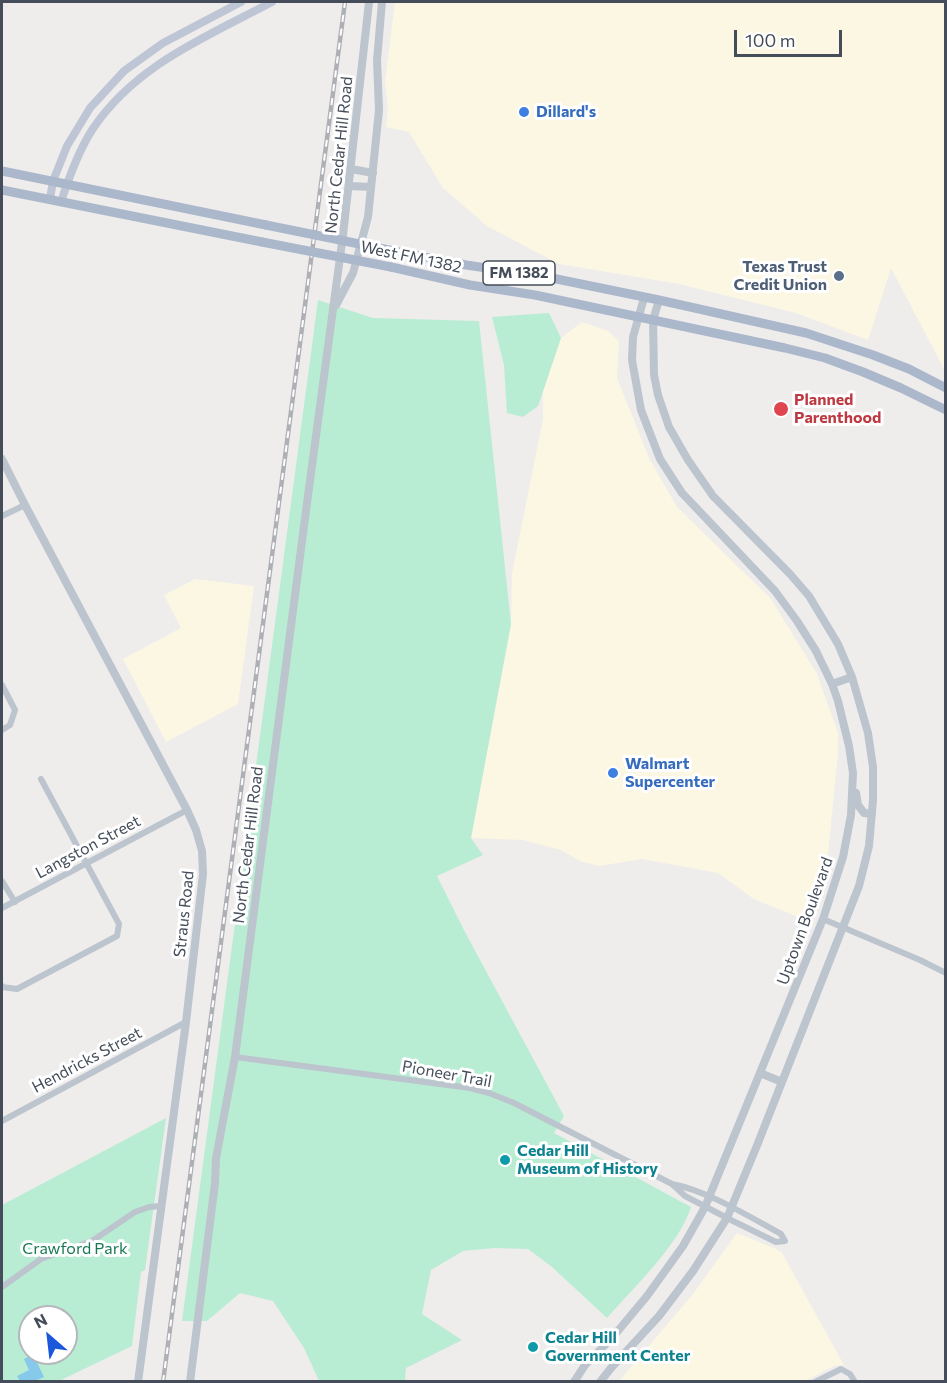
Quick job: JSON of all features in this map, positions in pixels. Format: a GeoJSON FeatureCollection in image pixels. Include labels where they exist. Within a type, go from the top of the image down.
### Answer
{"type":"FeatureCollection","features":[{"type":"Feature","properties":{"kind":"main road"},"geometry":{"type":"LineString","coordinates":[[50,199],[53,181],[66,146],[90,108],[124,71],[163,43],[242,2]]}},
{"type":"Feature","properties":{"kind":"main road"},"geometry":{"type":"LineString","coordinates":[[62,202],[67,183],[91,132],[103,115],[135,81],[170,56],[272,2]]}},
{"type":"Feature","properties":{"kind":"main road","name":"West FM 1382"},"geometry":{"type":"LineString","coordinates":[[2,171],[394,251],[466,265],[542,276],[806,333],[909,369],[945,388]]}},
{"type":"Feature","properties":{"kind":"main road","name":"West FM 1382"},"geometry":{"type":"LineString","coordinates":[[2,190],[392,267],[470,285],[521,292],[785,348],[825,358],[885,380],[945,410]]}},
{"type":"Feature","properties":{"kind":"street","name":"North Cedar Hill Road"},"geometry":{"type":"LineString","coordinates":[[190,1382],[215,1183],[216,1158],[235,1057],[333,311],[369,2]]}},
{"type":"Feature","properties":{"kind":"street","name":"North Cedar Hill Road"},"geometry":{"type":"LineString","coordinates":[[333,311],[353,273],[368,217],[379,110],[377,60],[382,2]]}},
{"type":"Feature","properties":{"kind":"street"},"geometry":{"type":"LineString","coordinates":[[351,170],[373,173]]}},
{"type":"Feature","properties":{"kind":"street"},"geometry":{"type":"LineString","coordinates":[[349,186],[371,187]]}},
{"type":"Feature","properties":{"kind":"street","name":"Uptown Boulevard"},"geometry":{"type":"LineString","coordinates":[[574,1382],[585,1365],[612,1338],[647,1296],[683,1246],[710,1197],[823,920],[843,857],[851,815],[853,773],[845,728],[832,684],[816,651],[775,591],[682,493],[660,459],[642,415],[635,385],[632,349],[644,297]]}},
{"type":"Feature","properties":{"kind":"street"},"geometry":{"type":"LineString","coordinates":[[600,1382],[659,1316],[693,1271],[726,1218],[859,886],[869,846],[872,814],[873,767],[868,733],[852,677],[838,644],[809,596],[712,495],[669,427],[654,375],[653,320],[659,300]]}},
{"type":"Feature","properties":{"kind":"street","name":"Straus Road"},"geometry":{"type":"LineString","coordinates":[[2,459],[187,810],[202,850],[203,874],[186,1022],[138,1382]]}},
{"type":"Feature","properties":{"kind":"street"},"geometry":{"type":"LineString","coordinates":[[2,516],[25,505]]}},
{"type":"Feature","properties":{"kind":"street"},"geometry":{"type":"LineString","coordinates":[[832,684],[852,677]]}},
{"type":"Feature","properties":{"kind":"street"},"geometry":{"type":"LineString","coordinates":[[2,685],[15,710],[10,725],[2,730]]}},
{"type":"Feature","properties":{"kind":"street"},"geometry":{"type":"LineString","coordinates":[[853,773],[858,805],[864,813],[872,814]]}},
{"type":"Feature","properties":{"kind":"street"},"geometry":{"type":"LineString","coordinates":[[2,986],[17,989],[117,936],[119,924],[40,779]]}},
{"type":"Feature","properties":{"kind":"street","name":"Langston Street"},"geometry":{"type":"LineString","coordinates":[[2,908],[187,810]]}},
{"type":"Feature","properties":{"kind":"street"},"geometry":{"type":"LineString","coordinates":[[2,880],[15,902]]}},
{"type":"Feature","properties":{"kind":"street"},"geometry":{"type":"LineString","coordinates":[[823,920],[920,960],[945,973]]}},
{"type":"Feature","properties":{"kind":"street","name":"Hendricks Street"},"geometry":{"type":"LineString","coordinates":[[2,1121],[186,1022]]}},
{"type":"Feature","properties":{"kind":"street","name":"Pioneer Trail"},"geometry":{"type":"LineString","coordinates":[[235,1057],[470,1088],[489,1093],[672,1184],[685,1196],[726,1218],[776,1242],[785,1240],[781,1234],[710,1197],[689,1187],[672,1184]]}},
{"type":"Feature","properties":{"kind":"street"},"geometry":{"type":"LineString","coordinates":[[760,1073],[782,1082]]}},
{"type":"Feature","properties":{"kind":"street"},"geometry":{"type":"LineString","coordinates":[[2,1287],[41,1259],[92,1241],[135,1212],[148,1207],[161,1206]]}},
{"type":"Feature","properties":{"kind":"street"},"geometry":{"type":"LineString","coordinates":[[815,1382],[841,1369],[850,1374],[855,1382]]}},
{"type":"Feature","properties":{"kind":"shaded area"},"geometry":{"type":"Polygon","coordinates":[[[395,2],[945,2],[945,371],[891,268],[868,340],[796,313],[679,284],[559,264],[487,226],[443,188],[409,132],[386,127],[388,107],[385,82],[395,2]]]}},
{"type":"Feature","properties":{"kind":"shaded area"},"geometry":{"type":"Polygon","coordinates":[[[582,322],[608,331],[619,341],[617,378],[649,458],[677,507],[771,599],[817,674],[838,733],[838,753],[825,885],[810,922],[754,899],[718,873],[642,859],[599,866],[580,861],[561,850],[523,840],[471,838],[511,624],[512,573],[543,419],[543,392],[561,338],[582,322]]]}},
{"type":"Feature","properties":{"kind":"shaded area"},"geometry":{"type":"Polygon","coordinates":[[[195,579],[254,586],[238,704],[166,742],[123,659],[181,628],[164,595],[195,579]]]}},
{"type":"Feature","properties":{"kind":"shaded area"},"geometry":{"type":"Polygon","coordinates":[[[737,1233],[782,1253],[844,1365],[834,1366],[805,1381],[619,1381],[693,1294],[737,1233]]]}},
{"type":"Feature","properties":{"kind":"green space"},"geometry":{"type":"Polygon","coordinates":[[[318,300],[373,318],[479,321],[511,624],[471,838],[483,855],[437,876],[564,1116],[554,1133],[691,1207],[677,1236],[666,1251],[607,1318],[552,1267],[528,1249],[495,1248],[463,1251],[431,1270],[422,1314],[462,1340],[406,1368],[405,1381],[319,1381],[304,1348],[273,1301],[240,1293],[207,1321],[182,1321],[318,300]]]}},
{"type":"Feature","properties":{"kind":"green space"},"geometry":{"type":"Polygon","coordinates":[[[549,313],[561,338],[538,406],[523,417],[507,413],[504,365],[492,317],[549,313]]]}},
{"type":"Feature","properties":{"kind":"green space","name":"Crawford Park"},"geometry":{"type":"Polygon","coordinates":[[[166,1118],[145,1270],[141,1272],[132,1346],[59,1381],[2,1382],[2,1205],[166,1118]]]}},
{"type":"Feature","properties":{"kind":"water"},"geometry":{"type":"Polygon","coordinates":[[[27,1365],[38,1365],[44,1377],[35,1381],[20,1381],[17,1376],[29,1370],[27,1365]]]}},
{"type":"Feature","properties":{"kind":"railway"},"geometry":{"type":"LineString","coordinates":[[163,1382],[345,2]]}},
{"type":"Feature","properties":{"kind":"place","name":"Dillard's"},"geometry":{"type":"Point","coordinates":[524,112]}},
{"type":"Feature","properties":{"kind":"place","name":"Texas Trust Credit Union"},"geometry":{"type":"Point","coordinates":[839,276]}},
{"type":"Feature","properties":{"kind":"place","name":"Planned Parenthood"},"geometry":{"type":"Point","coordinates":[781,409]}},
{"type":"Feature","properties":{"kind":"place","name":"Walmart Supercenter"},"geometry":{"type":"Point","coordinates":[613,773]}},
{"type":"Feature","properties":{"kind":"place","name":"Cedar Hill Museum of History"},"geometry":{"type":"Point","coordinates":[505,1160]}},
{"type":"Feature","properties":{"kind":"place","name":"Cedar Hill Government Center"},"geometry":{"type":"Point","coordinates":[533,1347]}}]}
